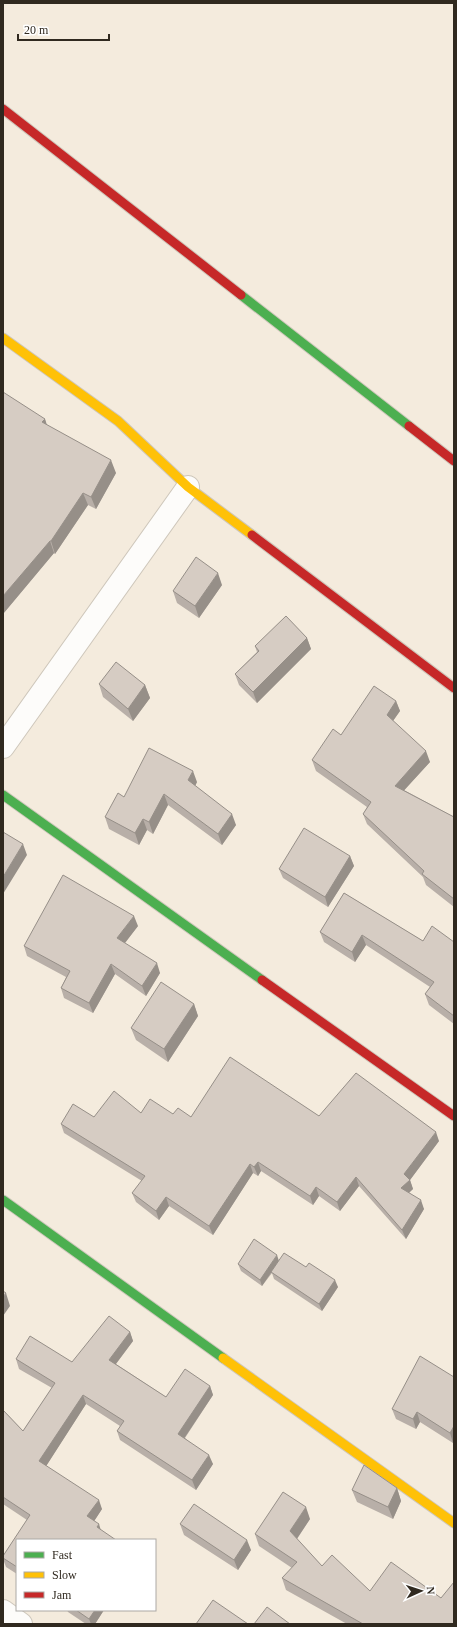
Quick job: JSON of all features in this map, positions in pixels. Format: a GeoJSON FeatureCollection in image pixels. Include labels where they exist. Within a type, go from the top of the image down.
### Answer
{"type":"FeatureCollection","features":[{"type":"Feature","properties":{"kind":"street"},"geometry":{"type":"LineString","coordinates":[[3,109],[454,461]]}},
{"type":"Feature","properties":{"kind":"street"},"geometry":{"type":"LineString","coordinates":[[3,338],[118,421],[188,487],[454,688]]}},
{"type":"Feature","properties":{"kind":"street"},"geometry":{"type":"LineString","coordinates":[[3,747],[188,487]]}},
{"type":"Feature","properties":{"kind":"street"},"geometry":{"type":"LineString","coordinates":[[3,795],[454,1116]]}},
{"type":"Feature","properties":{"kind":"street"},"geometry":{"type":"LineString","coordinates":[[3,1200],[454,1523]]}},
{"type":"Feature","properties":{"kind":"street"},"geometry":{"type":"LineString","coordinates":[[3,1611],[21,1624]]}},
{"type":"Feature","properties":{"kind":"building"},"geometry":{"type":"Polygon","coordinates":[[[3,392],[45,419],[42,422],[111,460],[91,497],[83,493],[51,541],[3,596],[3,392]]]}},
{"type":"Feature","properties":{"kind":"building"},"geometry":{"type":"Polygon","coordinates":[[[196,557],[218,573],[195,606],[173,591],[196,557]]]}},
{"type":"Feature","properties":{"kind":"building"},"geometry":{"type":"Polygon","coordinates":[[[286,616],[307,638],[253,692],[235,674],[259,651],[255,646],[286,616]]]}},
{"type":"Feature","properties":{"kind":"building"},"geometry":{"type":"Polygon","coordinates":[[[116,662],[145,685],[128,709],[99,684],[116,662]]]}},
{"type":"Feature","properties":{"kind":"building"},"geometry":{"type":"Polygon","coordinates":[[[374,686],[396,701],[387,715],[426,751],[395,786],[454,817],[454,899],[422,874],[424,871],[363,814],[371,802],[312,760],[333,729],[341,735],[374,686]]]}},
{"type":"Feature","properties":{"kind":"building"},"geometry":{"type":"Polygon","coordinates":[[[149,748],[193,771],[188,780],[232,814],[218,834],[164,794],[149,822],[143,819],[135,833],[105,817],[118,793],[124,797],[149,748]]]}},
{"type":"Feature","properties":{"kind":"building"},"geometry":{"type":"Polygon","coordinates":[[[304,828],[350,856],[325,897],[279,869],[304,828]]]}},
{"type":"Feature","properties":{"kind":"building"},"geometry":{"type":"Polygon","coordinates":[[[3,832],[23,844],[3,877],[3,832]]]}},
{"type":"Feature","properties":{"kind":"building"},"geometry":{"type":"Polygon","coordinates":[[[63,875],[134,916],[117,938],[157,963],[142,986],[111,964],[89,1003],[61,988],[70,971],[24,946],[63,875]]]}},
{"type":"Feature","properties":{"kind":"building"},"geometry":{"type":"Polygon","coordinates":[[[344,893],[423,941],[432,926],[454,942],[454,1016],[425,994],[434,982],[362,935],[352,952],[320,932],[344,893]]]}},
{"type":"Feature","properties":{"kind":"building"},"geometry":{"type":"Polygon","coordinates":[[[161,982],[194,1004],[164,1049],[131,1028],[161,982]]]}},
{"type":"Feature","properties":{"kind":"building"},"geometry":{"type":"Polygon","coordinates":[[[230,1057],[319,1116],[356,1073],[436,1132],[404,1174],[410,1180],[401,1188],[421,1200],[402,1230],[356,1177],[337,1202],[316,1187],[310,1196],[258,1162],[254,1167],[250,1164],[209,1226],[166,1197],[156,1211],[132,1193],[145,1176],[61,1124],[73,1104],[94,1117],[114,1091],[141,1113],[150,1099],[173,1114],[178,1108],[191,1117],[230,1057]]]}},
{"type":"Feature","properties":{"kind":"building"},"geometry":{"type":"Polygon","coordinates":[[[254,1239],[277,1255],[260,1280],[238,1264],[254,1239]]]}},
{"type":"Feature","properties":{"kind":"building"},"geometry":{"type":"Polygon","coordinates":[[[284,1253],[306,1267],[309,1263],[335,1280],[319,1304],[271,1272],[284,1253]]]}},
{"type":"Feature","properties":{"kind":"building"},"geometry":{"type":"Polygon","coordinates":[[[109,1316],[130,1332],[109,1360],[166,1397],[185,1369],[210,1386],[178,1434],[209,1455],[192,1480],[117,1431],[124,1421],[83,1395],[39,1461],[99,1500],[87,1516],[99,1524],[97,1527],[115,1539],[16,1539],[16,1566],[3,1558],[3,1556],[30,1515],[3,1497],[3,1410],[23,1431],[55,1383],[16,1359],[30,1336],[72,1362],[109,1316]]]}},
{"type":"Feature","properties":{"kind":"building"},"geometry":{"type":"Polygon","coordinates":[[[420,1356],[454,1377],[454,1426],[450,1433],[417,1412],[413,1419],[392,1409],[420,1356]]]}},
{"type":"Feature","properties":{"kind":"building"},"geometry":{"type":"Polygon","coordinates":[[[364,1465],[397,1488],[388,1507],[352,1490],[364,1465]]]}},
{"type":"Feature","properties":{"kind":"building"},"geometry":{"type":"Polygon","coordinates":[[[283,1492],[306,1507],[290,1531],[322,1566],[332,1555],[370,1591],[391,1562],[441,1598],[454,1582],[454,1624],[363,1624],[282,1578],[297,1562],[255,1534],[283,1492]]]}},
{"type":"Feature","properties":{"kind":"building"},"geometry":{"type":"Polygon","coordinates":[[[194,1504],[247,1540],[234,1560],[180,1524],[194,1504]]]}},
{"type":"Feature","properties":{"kind":"building"},"geometry":{"type":"Polygon","coordinates":[[[213,1600],[248,1624],[196,1624],[213,1600]]]}},
{"type":"Feature","properties":{"kind":"building"},"geometry":{"type":"Polygon","coordinates":[[[267,1607],[290,1624],[254,1624],[267,1607]]]}},
{"type":"Feature","properties":{"kind":"building"},"geometry":{"type":"Polygon","coordinates":[[[77,1611],[94,1611],[89,1619],[77,1611]]]}},
{"type":"Feature","properties":{"kind":"traffic: fast"},"geometry":{"type":"LineString","coordinates":[[241,295],[409,426]]}},
{"type":"Feature","properties":{"kind":"traffic: fast"},"geometry":{"type":"LineString","coordinates":[[3,795],[262,980]]}},
{"type":"Feature","properties":{"kind":"traffic: fast"},"geometry":{"type":"LineString","coordinates":[[3,1200],[223,1358]]}},
{"type":"Feature","properties":{"kind":"traffic: slow"},"geometry":{"type":"LineString","coordinates":[[3,338],[118,421],[188,487],[252,535]]}},
{"type":"Feature","properties":{"kind":"traffic: slow"},"geometry":{"type":"LineString","coordinates":[[223,1358],[454,1523]]}},
{"type":"Feature","properties":{"kind":"traffic: jam"},"geometry":{"type":"LineString","coordinates":[[3,109],[241,295]]}},
{"type":"Feature","properties":{"kind":"traffic: jam"},"geometry":{"type":"LineString","coordinates":[[409,426],[454,461]]}},
{"type":"Feature","properties":{"kind":"traffic: jam"},"geometry":{"type":"LineString","coordinates":[[252,535],[454,688]]}},
{"type":"Feature","properties":{"kind":"traffic: jam"},"geometry":{"type":"LineString","coordinates":[[262,980],[454,1116]]}}]}
